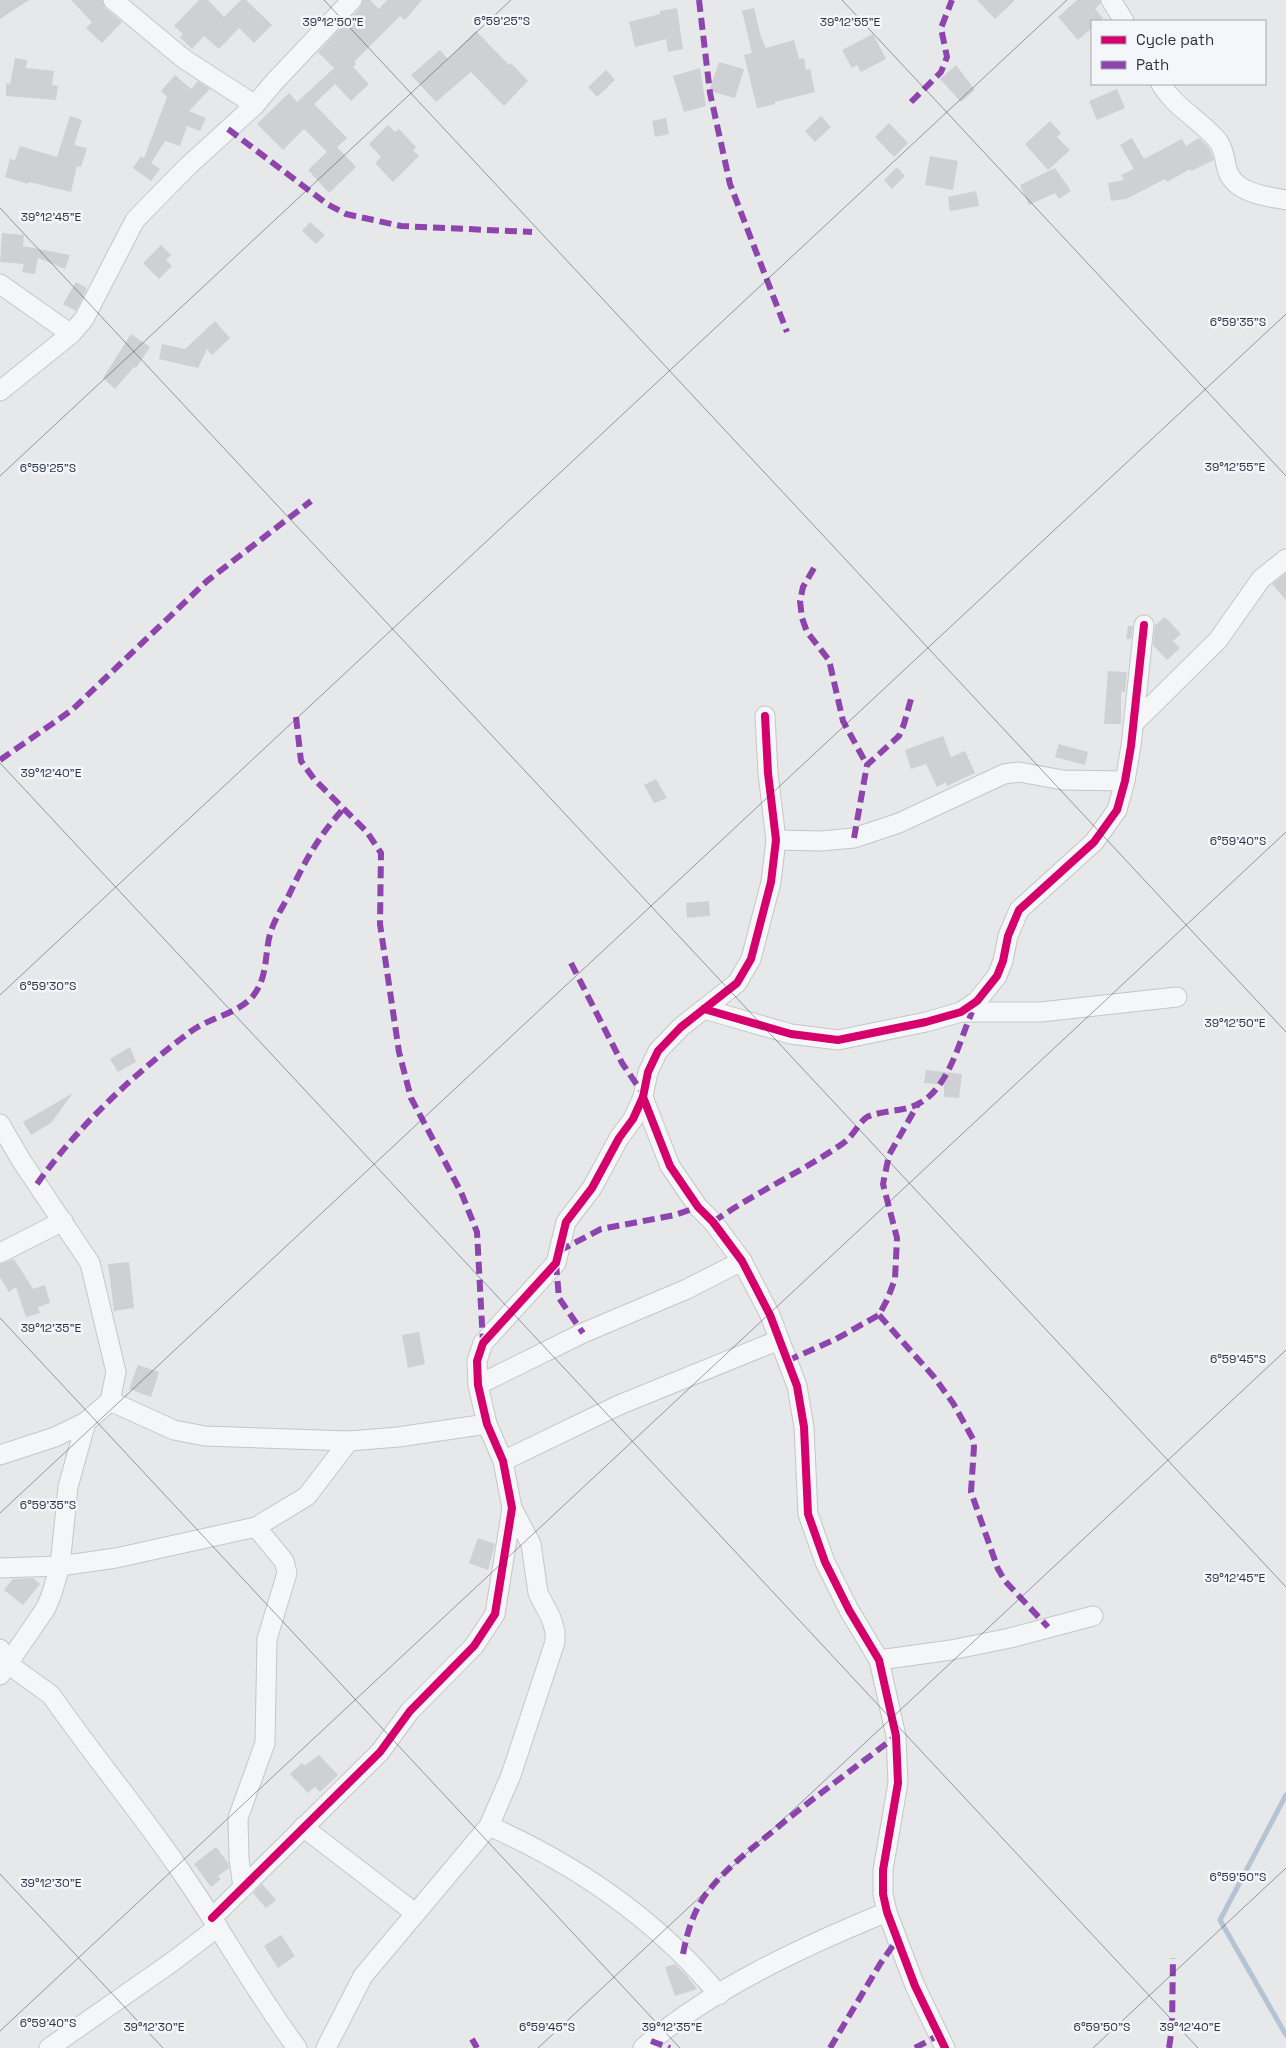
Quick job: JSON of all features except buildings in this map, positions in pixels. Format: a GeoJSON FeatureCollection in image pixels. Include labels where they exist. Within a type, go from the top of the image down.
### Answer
{"type":"FeatureCollection","features":[{"type":"Feature","properties":{"kind":"street"},"geometry":{"type":"LineString","coordinates":[[113,0],[184,59],[255,105]]}},
{"type":"Feature","properties":{"kind":"street"},"geometry":{"type":"LineString","coordinates":[[0,391],[71,334],[84,319],[135,220],[188,166],[255,105],[275,81],[352,0]]}},
{"type":"Feature","properties":{"kind":"street"},"geometry":{"type":"LineString","coordinates":[[1111,0],[1123,20]]}},
{"type":"Feature","properties":{"kind":"street"},"geometry":{"type":"LineString","coordinates":[[1162,85],[1168,96],[1218,142],[1224,156],[1225,170],[1238,186],[1262,195],[1286,200]]}},
{"type":"Feature","properties":{"kind":"street"},"geometry":{"type":"LineString","coordinates":[[0,284],[71,334]]}},
{"type":"Feature","properties":{"kind":"street"},"geometry":{"type":"LineString","coordinates":[[1133,724],[1218,640],[1261,579],[1286,559]]}},
{"type":"Feature","properties":{"kind":"street"},"geometry":{"type":"LineString","coordinates":[[961,1012],[977,1001],[997,976],[1004,961],[1008,936],[1019,910],[1070,867],[1094,842],[1117,810],[1126,781],[1144,625]]}},
{"type":"Feature","properties":{"kind":"street"},"geometry":{"type":"LineString","coordinates":[[326,2048],[363,1976],[489,1826],[511,1776],[555,1642],[555,1630],[538,1593],[531,1544],[512,1508],[503,1461],[487,1424],[478,1385],[477,1361],[482,1343],[556,1263],[566,1222],[592,1188],[619,1138],[633,1119],[643,1098],[648,1072],[658,1052],[681,1027],[737,983],[752,959],[771,882],[776,840],[768,773],[765,716]]}},
{"type":"Feature","properties":{"kind":"street"},"geometry":{"type":"LineString","coordinates":[[776,840],[821,841],[854,838],[899,823],[1004,774],[1019,772],[1063,780],[1126,781]]}},
{"type":"Feature","properties":{"kind":"street"},"geometry":{"type":"LineString","coordinates":[[704,1009],[791,1034],[838,1040],[926,1022],[961,1012],[1042,1012],[1178,997]]}},
{"type":"Feature","properties":{"kind":"street"},"geometry":{"type":"LineString","coordinates":[[643,1098],[674,1172],[742,1261],[780,1340],[798,1394],[804,1427],[808,1514],[825,1562],[879,1660],[896,1736],[898,1783],[882,1876],[882,1894],[915,1986],[945,2048]]}},
{"type":"Feature","properties":{"kind":"street"},"geometry":{"type":"LineString","coordinates":[[633,1119],[657,1134]]}},
{"type":"Feature","properties":{"kind":"street"},"geometry":{"type":"LineString","coordinates":[[0,1124],[21,1160],[90,1263],[115,1361],[116,1379],[110,1401],[86,1422],[56,1437],[0,1455]]}},
{"type":"Feature","properties":{"kind":"street"},"geometry":{"type":"LineString","coordinates":[[0,1253],[63,1221]]}},
{"type":"Feature","properties":{"kind":"street"},"geometry":{"type":"LineString","coordinates":[[478,1385],[583,1334],[687,1289],[742,1261]]}},
{"type":"Feature","properties":{"kind":"street"},"geometry":{"type":"LineString","coordinates":[[503,1461],[619,1405],[780,1340]]}},
{"type":"Feature","properties":{"kind":"street"},"geometry":{"type":"LineString","coordinates":[[110,1401],[174,1430],[197,1434],[350,1441],[398,1437],[487,1424]]}},
{"type":"Feature","properties":{"kind":"street"},"geometry":{"type":"LineString","coordinates":[[86,1422],[68,1487],[60,1566],[46,1608],[3,1663],[51,1695],[180,1869],[266,2005],[297,2048]]}},
{"type":"Feature","properties":{"kind":"street"},"geometry":{"type":"LineString","coordinates":[[0,1568],[60,1566],[116,1558],[256,1527],[307,1496],[350,1441]]}},
{"type":"Feature","properties":{"kind":"street"},"geometry":{"type":"LineString","coordinates":[[49,2048],[172,1962],[215,1923],[243,1887],[380,1752],[410,1711],[474,1646],[488,1627],[498,1605],[512,1508]]}},
{"type":"Feature","properties":{"kind":"street"},"geometry":{"type":"LineString","coordinates":[[243,1887],[239,1859],[238,1818],[265,1743],[267,1639],[287,1573],[284,1561],[256,1527]]}},
{"type":"Feature","properties":{"kind":"street"},"geometry":{"type":"LineString","coordinates":[[879,1660],[951,1650],[1010,1638],[1093,1616]]}},
{"type":"Feature","properties":{"kind":"street"},"geometry":{"type":"LineString","coordinates":[[489,1826],[536,1847],[583,1875],[649,1924],[683,1954],[719,1995]]}},
{"type":"Feature","properties":{"kind":"street"},"geometry":{"type":"LineString","coordinates":[[303,1827],[415,1912]]}},
{"type":"Feature","properties":{"kind":"street"},"geometry":{"type":"LineString","coordinates":[[643,2048],[673,2024],[754,1974],[818,1940],[887,1912]]}},
{"type":"Feature","properties":{"kind":"waterway"},"geometry":{"type":"LineString","coordinates":[[1286,1795],[1220,1920],[1286,2035]]}},
{"type":"Feature","properties":{"kind":"marked path"},"geometry":{"type":"LineString","coordinates":[[699,0],[710,93],[730,184],[787,332]]}},
{"type":"Feature","properties":{"kind":"marked path"},"geometry":{"type":"LineString","coordinates":[[911,102],[941,72],[947,57],[941,28],[952,0]]}},
{"type":"Feature","properties":{"kind":"marked path"},"geometry":{"type":"LineString","coordinates":[[228,129],[327,204],[346,214],[401,226],[532,232]]}},
{"type":"Feature","properties":{"kind":"marked path"},"geometry":{"type":"LineString","coordinates":[[0,760],[72,710],[207,581],[311,501]]}},
{"type":"Feature","properties":{"kind":"marked path"},"geometry":{"type":"LineString","coordinates":[[814,568],[803,587],[800,601],[802,618],[807,632],[829,660],[843,721],[867,765]]}},
{"type":"Feature","properties":{"kind":"marked path"},"geometry":{"type":"LineString","coordinates":[[854,838],[867,765],[899,736],[911,699]]}},
{"type":"Feature","properties":{"kind":"marked path"},"geometry":{"type":"LineString","coordinates":[[296,717],[301,761],[314,779],[367,832],[381,853],[380,924],[399,1052],[411,1098],[461,1192],[477,1232],[483,1343]]}},
{"type":"Feature","properties":{"kind":"marked path"},"geometry":{"type":"LineString","coordinates":[[37,1184],[89,1121],[148,1065],[197,1027],[231,1012],[253,996],[262,980],[269,939],[277,918],[312,850],[326,829],[344,808]]}},
{"type":"Feature","properties":{"kind":"marked path"},"geometry":{"type":"LineString","coordinates":[[571,963],[622,1063],[644,1095]]}},
{"type":"Feature","properties":{"kind":"marked path"},"geometry":{"type":"LineString","coordinates":[[713,1222],[842,1144],[867,1117],[904,1109],[916,1105],[927,1098],[936,1089],[951,1064],[972,1012]]}},
{"type":"Feature","properties":{"kind":"marked path"},"geometry":{"type":"LineString","coordinates":[[787,1361],[836,1339],[879,1315],[887,1300],[895,1279],[897,1238],[883,1184],[889,1155],[918,1104]]}},
{"type":"Feature","properties":{"kind":"marked path"},"geometry":{"type":"LineString","coordinates":[[559,1251],[601,1229],[675,1215],[698,1207]]}},
{"type":"Feature","properties":{"kind":"marked path"},"geometry":{"type":"LineString","coordinates":[[556,1263],[559,1298],[583,1333]]}},
{"type":"Feature","properties":{"kind":"marked path"},"geometry":{"type":"LineString","coordinates":[[879,1315],[934,1377],[953,1403],[973,1439],[971,1492],[998,1569],[1005,1581],[1048,1627]]}},
{"type":"Feature","properties":{"kind":"marked path"},"geometry":{"type":"LineString","coordinates":[[683,1954],[697,1908],[706,1894],[724,1874],[784,1822],[896,1736]]}},
{"type":"Feature","properties":{"kind":"marked path"},"geometry":{"type":"LineString","coordinates":[[830,2048],[880,1964],[897,1940]]}},
{"type":"Feature","properties":{"kind":"marked path"},"geometry":{"type":"LineString","coordinates":[[1169,2048],[1172,2028],[1173,1958]]}},
{"type":"Feature","properties":{"kind":"marked path"},"geometry":{"type":"LineString","coordinates":[[915,2048],[939,2035]]}},
{"type":"Feature","properties":{"kind":"marked path"},"geometry":{"type":"LineString","coordinates":[[472,2039],[477,2048]]}},
{"type":"Feature","properties":{"kind":"marked path"},"geometry":{"type":"LineString","coordinates":[[651,2041],[670,2048]]}},
{"type":"Feature","properties":{"kind":"cycle path"},"geometry":{"type":"LineString","coordinates":[[704,1009],[791,1034],[838,1040],[926,1022],[961,1012],[977,1001],[997,976],[1003,961],[1008,936],[1019,910],[1094,842],[1117,810],[1125,781],[1131,746],[1144,625]]}},
{"type":"Feature","properties":{"kind":"cycle path"},"geometry":{"type":"LineString","coordinates":[[212,1918],[380,1752],[410,1711],[474,1646],[495,1614],[512,1508],[503,1461],[487,1424],[478,1385],[477,1361],[483,1343],[556,1263],[566,1222],[592,1188],[619,1138],[633,1119],[643,1097],[648,1072],[658,1051],[681,1027],[737,983],[751,959],[771,882],[776,840],[768,773],[765,716]]}},
{"type":"Feature","properties":{"kind":"cycle path"},"geometry":{"type":"LineString","coordinates":[[643,1097],[670,1166],[698,1207],[713,1222],[742,1261],[770,1315],[797,1386],[804,1427],[808,1514],[825,1562],[849,1610],[879,1660],[896,1736],[898,1783],[883,1870],[883,1894],[887,1912],[915,1986],[945,2048]]}}]}
